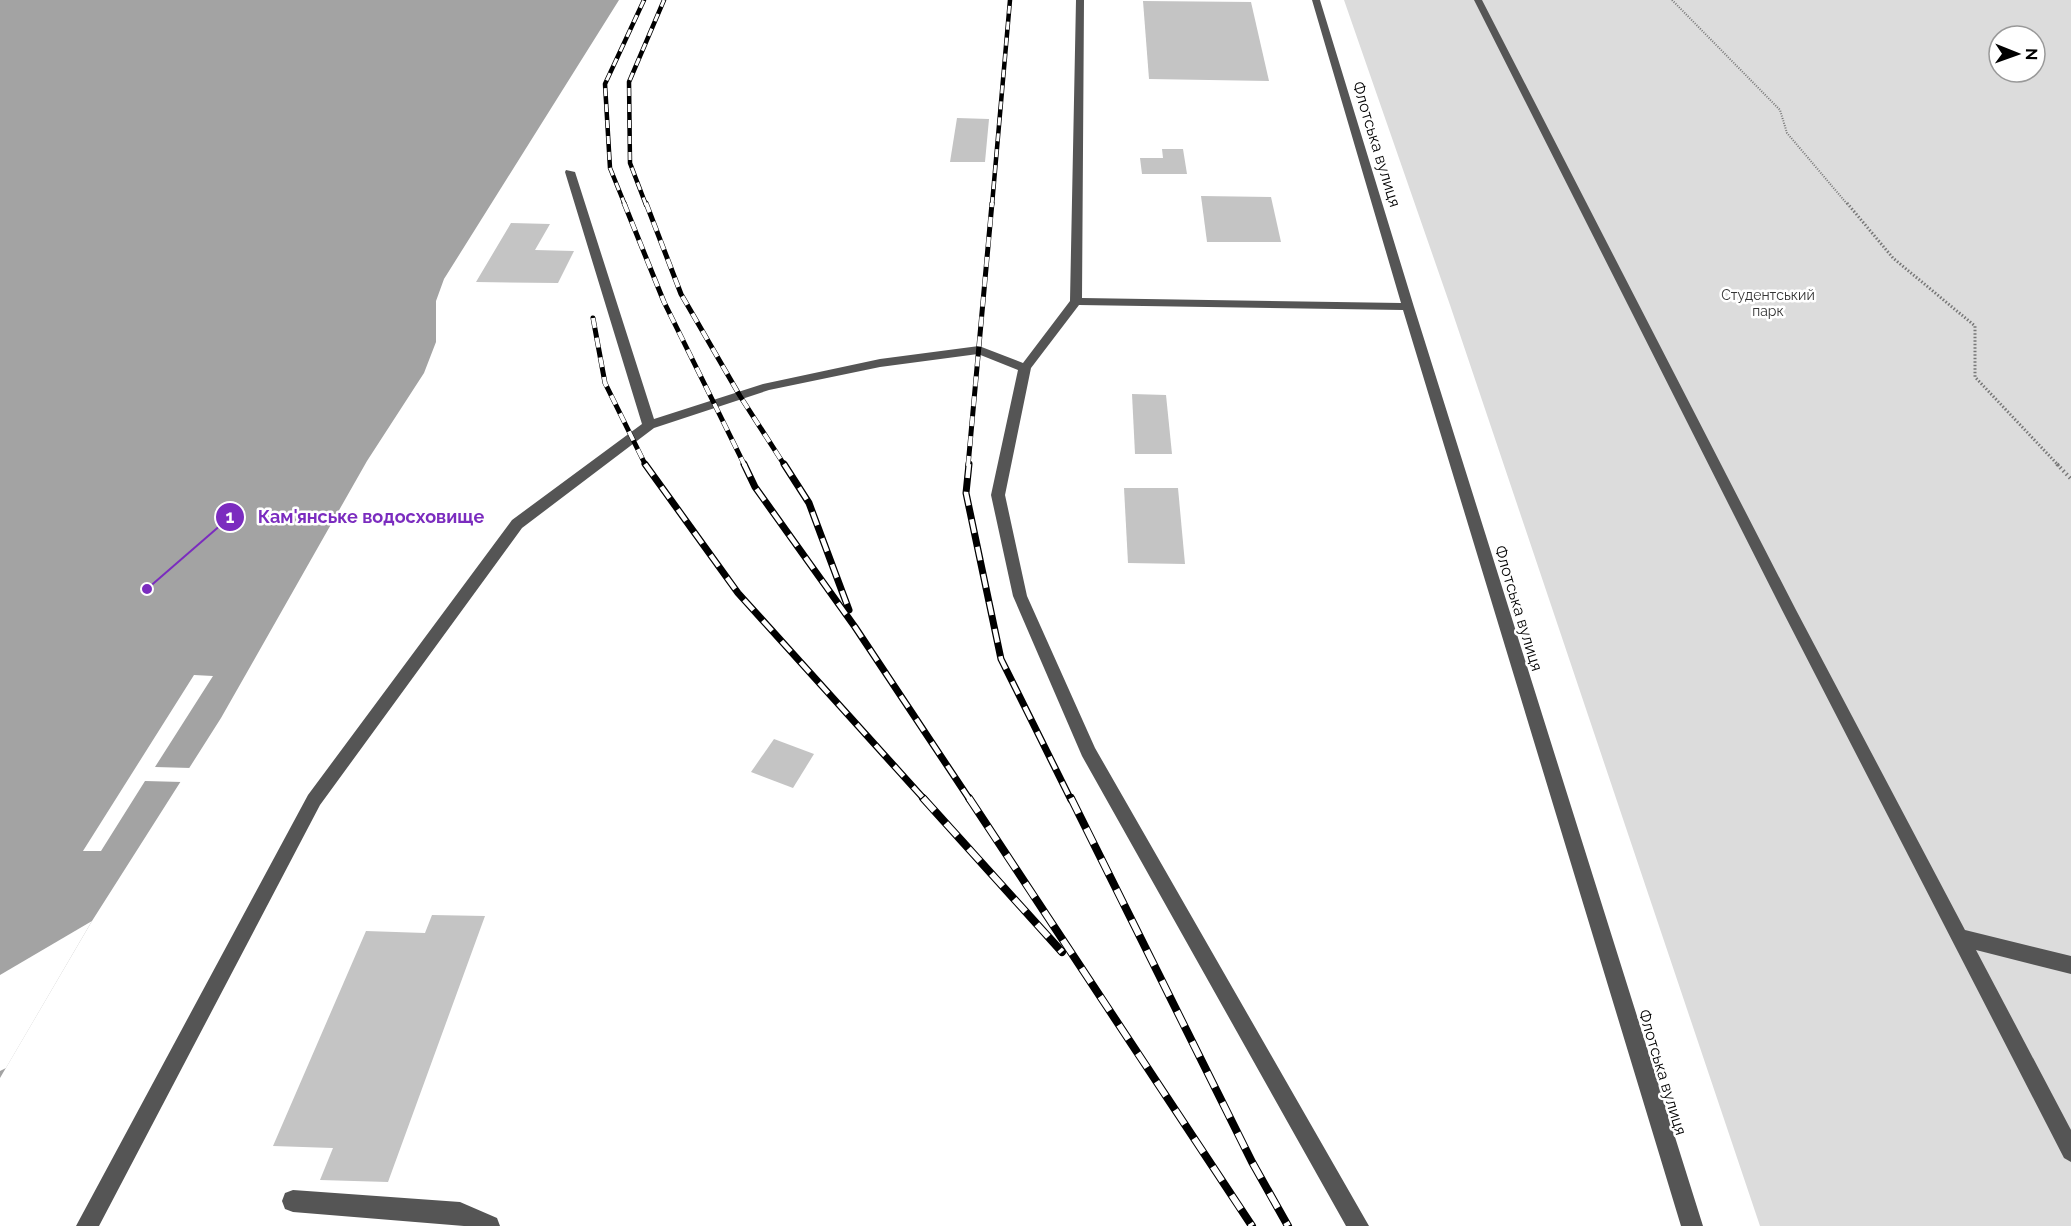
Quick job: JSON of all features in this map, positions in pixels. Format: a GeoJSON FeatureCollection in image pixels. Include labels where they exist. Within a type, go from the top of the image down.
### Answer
{"type":"FeatureCollection","features":[{"type":"Feature","properties":{"kind":"street"},"geometry":{"type":"LineString","coordinates":[[1080,0],[1076,301],[1024,368],[998,495],[1020,596],[1088,751],[1358,1226]]}},
{"type":"Feature","properties":{"kind":"street","name":"Флотська вулиця"},"geometry":{"type":"LineString","coordinates":[[1316,0],[1407,307],[1692,1226]]}},
{"type":"Feature","properties":{"kind":"street"},"geometry":{"type":"LineString","coordinates":[[1478,0],[1762,557],[2071,1151]]}},
{"type":"Feature","properties":{"kind":"street"},"geometry":{"type":"LineString","coordinates":[[570,172],[649,425]]}},
{"type":"Feature","properties":{"kind":"street"},"geometry":{"type":"LineString","coordinates":[[1076,301],[1407,307]]}},
{"type":"Feature","properties":{"kind":"street"},"geometry":{"type":"LineString","coordinates":[[87,1226],[314,800],[518,524],[649,425],[767,387],[880,363],[979,350],[1024,368]]}},
{"type":"Feature","properties":{"kind":"street"},"geometry":{"type":"LineString","coordinates":[[1959,937],[2071,965]]}},
{"type":"Feature","properties":{"kind":"street"},"geometry":{"type":"LineString","coordinates":[[293,1201],[460,1213],[489,1226]]}},
{"type":"Feature","properties":{"kind":"path"},"geometry":{"type":"LineString","coordinates":[[1672,0],[1780,110],[1787,134],[1893,258],[1975,326],[1975,377],[2071,479]]}},
{"type":"Feature","properties":{"kind":"green space","name":"Студентський парк"},"geometry":{"type":"Polygon","coordinates":[[[1344,0],[2071,0],[2071,1226],[1760,1226],[1450,305],[1344,0]]]}},
{"type":"Feature","properties":{"kind":"shaded area"},"geometry":{"type":"Polygon","coordinates":[[[0,0],[619,0],[444,279],[436,301],[436,342],[424,373],[367,461],[221,718],[92,921],[0,1078],[0,0]]]}},
{"type":"Feature","properties":{"kind":"pier"},"geometry":{"type":"Polygon","coordinates":[[[194,675],[213,676],[155,767],[191,768],[182,782],[145,781],[101,851],[83,851],[194,675]]]}},
{"type":"Feature","properties":{"kind":"pier"},"geometry":{"type":"Polygon","coordinates":[[[92,921],[6,1068],[0,1071],[0,975],[92,921]]]}},
{"type":"Feature","properties":{"kind":"building"},"geometry":{"type":"Polygon","coordinates":[[[1143,1],[1251,2],[1269,81],[1149,79],[1143,1]]]}},
{"type":"Feature","properties":{"kind":"building"},"geometry":{"type":"Polygon","coordinates":[[[957,118],[989,119],[985,162],[950,162],[957,118]]]}},
{"type":"Feature","properties":{"kind":"building"},"geometry":{"type":"Polygon","coordinates":[[[1162,149],[1183,149],[1187,174],[1142,174],[1140,158],[1163,158],[1162,149]]]}},
{"type":"Feature","properties":{"kind":"building"},"geometry":{"type":"Polygon","coordinates":[[[1201,196],[1271,197],[1281,242],[1207,242],[1201,196]]]}},
{"type":"Feature","properties":{"kind":"building"},"geometry":{"type":"Polygon","coordinates":[[[511,223],[550,224],[535,250],[574,251],[558,283],[476,282],[511,223]]]}},
{"type":"Feature","properties":{"kind":"building"},"geometry":{"type":"Polygon","coordinates":[[[1132,394],[1166,395],[1172,454],[1135,454],[1132,394]]]}},
{"type":"Feature","properties":{"kind":"building"},"geometry":{"type":"Polygon","coordinates":[[[1124,488],[1178,488],[1185,564],[1128,563],[1124,488]]]}},
{"type":"Feature","properties":{"kind":"building"},"geometry":{"type":"Polygon","coordinates":[[[774,739],[814,754],[793,788],[751,772],[774,739]]]}},
{"type":"Feature","properties":{"kind":"building"},"geometry":{"type":"Polygon","coordinates":[[[432,915],[485,916],[388,1182],[320,1180],[333,1148],[273,1146],[366,931],[425,933],[432,915]]]}},
{"type":"Feature","properties":{"kind":"railway"},"geometry":{"type":"LineString","coordinates":[[625,205],[610,168],[605,84],[644,0]]}},
{"type":"Feature","properties":{"kind":"railway"},"geometry":{"type":"LineString","coordinates":[[646,205],[630,163],[629,82],[664,0]]}},
{"type":"Feature","properties":{"kind":"railway"},"geometry":{"type":"LineString","coordinates":[[992,205],[1010,0]]}},
{"type":"Feature","properties":{"kind":"railway"},"geometry":{"type":"LineString","coordinates":[[624,203],[664,302],[745,466]]}},
{"type":"Feature","properties":{"kind":"railway"},"geometry":{"type":"LineString","coordinates":[[646,203],[681,294],[740,396],[785,466]]}},
{"type":"Feature","properties":{"kind":"railway"},"geometry":{"type":"LineString","coordinates":[[968,466],[992,203]]}},
{"type":"Feature","properties":{"kind":"railway"},"geometry":{"type":"LineString","coordinates":[[593,318],[605,383],[645,464]]}},
{"type":"Feature","properties":{"kind":"railway"},"geometry":{"type":"LineString","coordinates":[[645,464],[738,593],[925,800]]}},
{"type":"Feature","properties":{"kind":"railway"},"geometry":{"type":"LineString","coordinates":[[744,464],[755,487],[855,627],[970,800]]}},
{"type":"Feature","properties":{"kind":"railway"},"geometry":{"type":"LineString","coordinates":[[784,464],[809,503],[849,610]]}},
{"type":"Feature","properties":{"kind":"railway"},"geometry":{"type":"LineString","coordinates":[[969,464],[966,493],[1001,659],[1071,800]]}},
{"type":"Feature","properties":{"kind":"railway"},"geometry":{"type":"LineString","coordinates":[[923,798],[1062,952]]}},
{"type":"Feature","properties":{"kind":"railway"},"geometry":{"type":"LineString","coordinates":[[969,798],[1252,1226]]}},
{"type":"Feature","properties":{"kind":"railway"},"geometry":{"type":"LineString","coordinates":[[1071,798],[1252,1162],[1288,1226]]}},
{"type":"Feature","properties":{"kind":"place","name":"Кам'янське водосховище"},"geometry":{"type":"Point","coordinates":[147,589]}}]}
